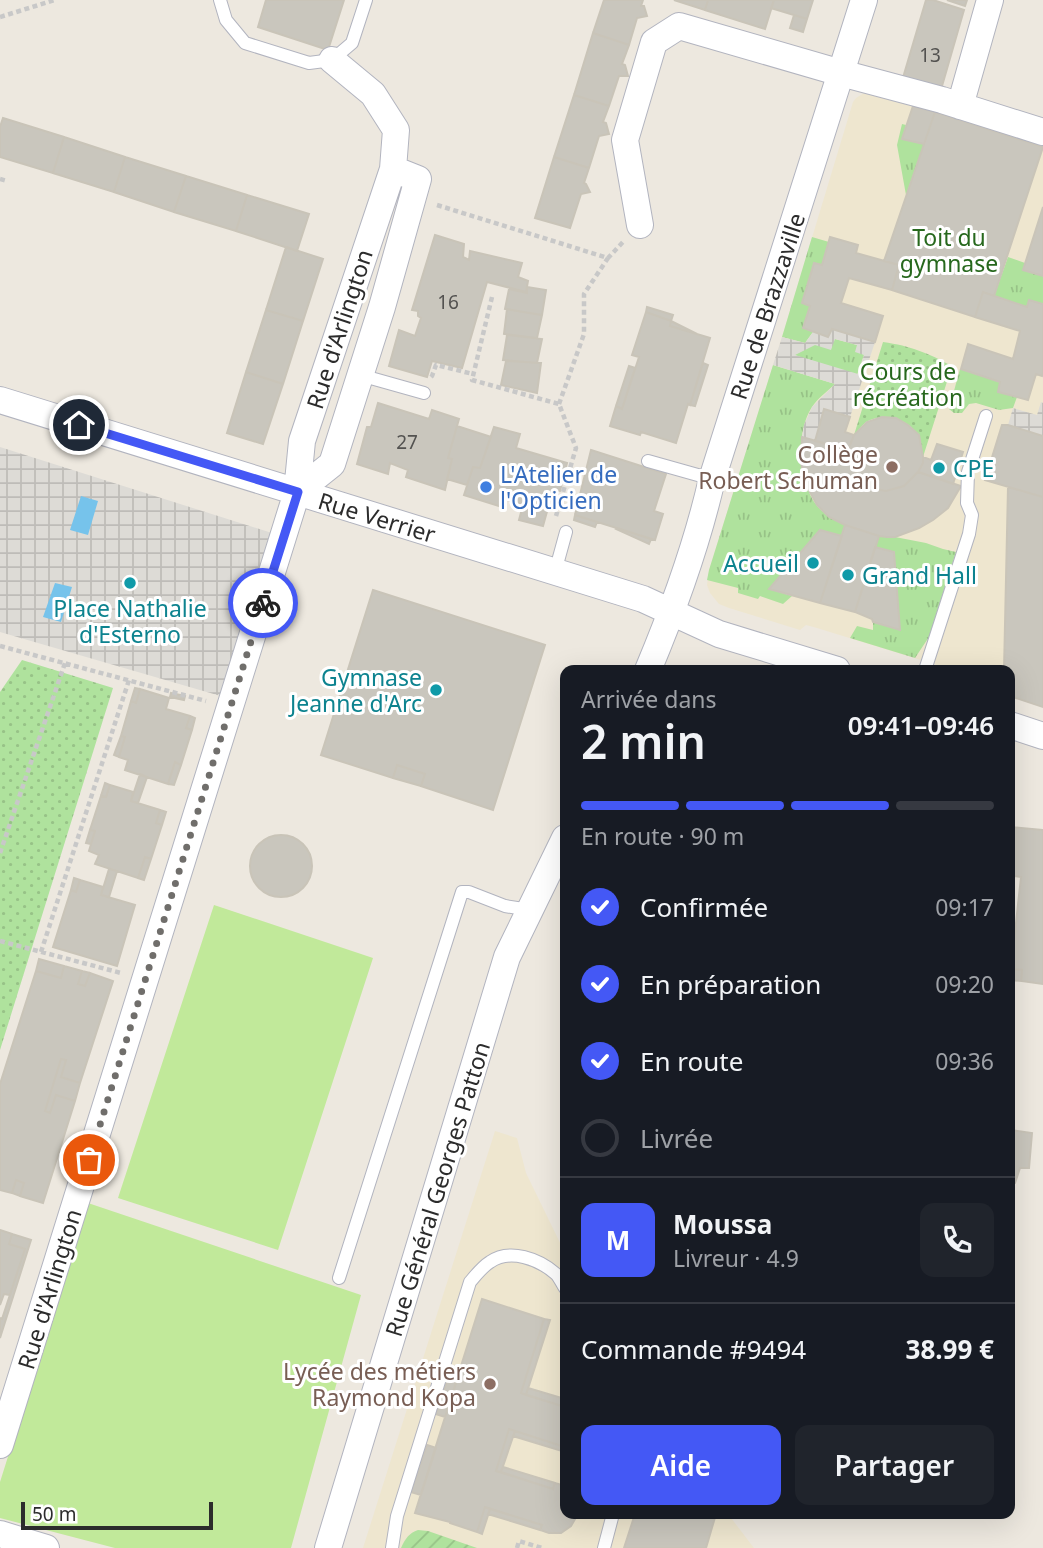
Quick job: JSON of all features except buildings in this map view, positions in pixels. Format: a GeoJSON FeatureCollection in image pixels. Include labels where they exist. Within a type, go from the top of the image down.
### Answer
{"type":"FeatureCollection","features":[{"type":"Feature","properties":{"kind":"street","name":"Rue de Brazzaville"},"geometry":{"type":"LineString","coordinates":[[673,612],[703,519],[712,479],[864,0]]}},
{"type":"Feature","properties":{"kind":"street"},"geometry":{"type":"LineString","coordinates":[[960,106],[990,0]]}},
{"type":"Feature","properties":{"kind":"street"},"geometry":{"type":"LineString","coordinates":[[640,225],[625,139],[654,42],[679,26],[1043,132]]}},
{"type":"Feature","properties":{"kind":"street","name":"Rue d'Arlington"},"geometry":{"type":"LineString","coordinates":[[0,1445],[298,492],[302,440],[393,169],[396,130],[373,94],[331,60]]}},
{"type":"Feature","properties":{"kind":"street"},"geometry":{"type":"LineString","coordinates":[[393,169],[418,179],[413,197]]}},
{"type":"Feature","properties":{"kind":"street","name":"Rue d'Arlington"},"geometry":{"type":"LineString","coordinates":[[298,492],[331,464],[382,307],[413,197]]}},
{"type":"Feature","properties":{"kind":"street","name":"Rue Verrier"},"geometry":{"type":"LineString","coordinates":[[0,400],[643,599],[719,634],[821,665]]}},
{"type":"Feature","properties":{"kind":"street"},"geometry":{"type":"LineString","coordinates":[[650,665],[673,612]]}},
{"type":"Feature","properties":{"kind":"street"},"geometry":{"type":"LineString","coordinates":[[1015,727],[1043,736]]}},
{"type":"Feature","properties":{"kind":"street","name":"Rue Général Georges Patton"},"geometry":{"type":"LineString","coordinates":[[328,1548],[507,957],[560,848]]}},
{"type":"Feature","properties":{"kind":"street"},"geometry":{"type":"LineString","coordinates":[[0,1534],[46,1548]]}},
{"type":"Feature","properties":{"kind":"lane"},"geometry":{"type":"LineString","coordinates":[[220,0],[226,20],[245,44],[309,63],[331,60],[352,43],[366,0]]}},
{"type":"Feature","properties":{"kind":"lane","name":"Rue d'Arlington"},"geometry":{"type":"LineString","coordinates":[[359,375],[424,393]]}},
{"type":"Feature","properties":{"kind":"lane"},"geometry":{"type":"LineString","coordinates":[[927,665],[969,534],[972,515],[967,503],[968,472],[986,416]]}},
{"type":"Feature","properties":{"kind":"lane"},"geometry":{"type":"LineString","coordinates":[[648,461],[712,479]]}},
{"type":"Feature","properties":{"kind":"lane"},"geometry":{"type":"LineString","coordinates":[[555,572],[566,532]]}},
{"type":"Feature","properties":{"kind":"lane"},"geometry":{"type":"LineString","coordinates":[[339,1278],[462,892],[469,892],[505,906],[530,910]]}},
{"type":"Feature","properties":{"kind":"lane"},"geometry":{"type":"LineString","coordinates":[[392,1548],[397,1516],[470,1282],[490,1262],[504,1255],[520,1256],[537,1262],[560,1279]]}},
{"type":"Feature","properties":{"kind":"lane"},"geometry":{"type":"LineString","coordinates":[[604,1548],[612,1519]]}},
{"type":"Feature","properties":{"kind":"path"},"geometry":{"type":"LineString","coordinates":[[0,17],[55,0]]}},
{"type":"Feature","properties":{"kind":"path"},"geometry":{"type":"LineString","coordinates":[[0,179],[7,181]]}},
{"type":"Feature","properties":{"kind":"path"},"geometry":{"type":"LineString","coordinates":[[413,197],[608,258]]}},
{"type":"Feature","properties":{"kind":"path"},"geometry":{"type":"LineString","coordinates":[[554,523],[576,448],[559,404],[584,334],[584,294],[608,258],[640,225]]}},
{"type":"Feature","properties":{"kind":"path"},"geometry":{"type":"LineString","coordinates":[[492,297],[471,380],[559,404]]}},
{"type":"Feature","properties":{"kind":"path"},"geometry":{"type":"LineString","coordinates":[[427,377],[432,376],[436,365],[474,374]]}},
{"type":"Feature","properties":{"kind":"path"},"geometry":{"type":"LineString","coordinates":[[0,646],[230,707]]}},
{"type":"Feature","properties":{"kind":"path"},"geometry":{"type":"LineString","coordinates":[[0,853],[65,663]]}},
{"type":"Feature","properties":{"kind":"path"},"geometry":{"type":"LineString","coordinates":[[41,952],[130,680]]}},
{"type":"Feature","properties":{"kind":"path"},"geometry":{"type":"LineString","coordinates":[[0,941],[145,980]]}},
{"type":"Feature","properties":{"kind":"path"},"geometry":{"type":"LineString","coordinates":[[517,1548],[519,1541],[542,1548]]}},
{"type":"Feature","properties":{"kind":"shaded area","name":"Collège Robert Schuman"},"geometry":{"type":"Polygon","coordinates":[[[864,93],[871,93],[1043,147],[1043,707],[1015,698],[1015,665],[937,665],[806,625],[800,630],[719,604],[707,585],[709,570],[856,98],[864,93]]]}},
{"type":"Feature","properties":{"kind":"shaded area"},"geometry":{"type":"Polygon","coordinates":[[[832,329],[875,342],[850,417],[824,410],[815,441],[802,437],[804,425],[812,407],[835,384],[773,365],[782,337],[805,343],[813,332],[828,337],[832,329]],[[835,339],[831,350],[815,345],[795,355],[858,374],[864,355],[855,352],[857,345],[835,339]]]}},
{"type":"Feature","properties":{"kind":"shaded area"},"geometry":{"type":"Polygon","coordinates":[[[1041,402],[1043,436],[1008,425],[1013,408],[1037,415],[1041,402]]]}},
{"type":"Feature","properties":{"kind":"shaded area","name":"Place Nathalie d'Esterno"},"geometry":{"type":"Polygon","coordinates":[[[0,447],[275,534],[224,697],[0,632],[0,447]]]}},
{"type":"Feature","properties":{"kind":"shaded area","name":"Lycée des métiers Raymond Kopa"},"geometry":{"type":"Polygon","coordinates":[[[495,1131],[517,1138],[526,1173],[560,1243],[560,1519],[732,1519],[754,1548],[363,1548],[495,1131]]]}},
{"type":"Feature","properties":{"kind":"green space"},"geometry":{"type":"Polygon","coordinates":[[[902,124],[906,125],[902,139],[924,144],[906,195],[897,145],[902,124]]]}},
{"type":"Feature","properties":{"kind":"green space"},"geometry":{"type":"Polygon","coordinates":[[[812,237],[829,242],[822,265],[814,263],[802,303],[810,306],[803,328],[813,332],[805,343],[782,337],[812,237]]]}},
{"type":"Feature","properties":{"kind":"green space"},"geometry":{"type":"Polygon","coordinates":[[[1008,257],[1025,263],[1024,270],[1043,276],[1043,304],[1029,300],[1027,307],[994,296],[1008,257]]]}},
{"type":"Feature","properties":{"kind":"green space"},"geometry":{"type":"Polygon","coordinates":[[[835,339],[857,345],[864,355],[857,375],[794,355],[815,344],[835,339]]]}},
{"type":"Feature","properties":{"kind":"green space","name":"Cours de récréation"},"geometry":{"type":"Polygon","coordinates":[[[883,342],[919,351],[952,366],[923,457],[921,442],[914,429],[894,418],[872,419],[864,423],[854,435],[883,342]]]}},
{"type":"Feature","properties":{"kind":"green space"},"geometry":{"type":"Polygon","coordinates":[[[773,365],[835,384],[814,404],[807,418],[803,430],[801,458],[811,497],[821,510],[845,525],[842,536],[820,530],[769,589],[792,596],[783,604],[760,596],[758,599],[738,593],[738,588],[707,580],[773,365]]]}},
{"type":"Feature","properties":{"kind":"green space"},"geometry":{"type":"Polygon","coordinates":[[[960,369],[1000,382],[998,392],[1017,397],[1013,408],[999,410],[976,403],[969,404],[962,413],[954,413],[949,409],[960,369]]]}},
{"type":"Feature","properties":{"kind":"green space"},"geometry":{"type":"Polygon","coordinates":[[[879,536],[926,543],[956,552],[929,637],[915,658],[850,638],[857,626],[873,630],[873,622],[900,629],[894,552],[875,547],[879,536]]]}},
{"type":"Feature","properties":{"kind":"green space"},"geometry":{"type":"Polygon","coordinates":[[[22,660],[113,688],[0,1050],[0,692],[22,660]]]}},
{"type":"Feature","properties":{"kind":"green space"},"geometry":{"type":"Polygon","coordinates":[[[214,905],[373,958],[278,1250],[118,1198],[214,905]]]}},
{"type":"Feature","properties":{"kind":"green space"},"geometry":{"type":"Polygon","coordinates":[[[88,1203],[361,1295],[291,1548],[115,1548],[0,1518],[0,1482],[88,1203]]]}},
{"type":"Feature","properties":{"kind":"green space"},"geometry":{"type":"Polygon","coordinates":[[[418,1530],[477,1548],[401,1548],[408,1537],[418,1530]]]}},
{"type":"Feature","properties":{"kind":"water"},"geometry":{"type":"Polygon","coordinates":[[[81,496],[98,501],[88,535],[70,530],[81,496]]]}},
{"type":"Feature","properties":{"kind":"water"},"geometry":{"type":"Polygon","coordinates":[[[55,583],[72,587],[61,622],[43,617],[55,583]]]}},
{"type":"Feature","properties":{"kind":"way so far"},"geometry":{"type":"LineString","coordinates":[[89,1160],[263,603]]}},
{"type":"Feature","properties":{"kind":"place","name":"Collège Robert Schuman"},"geometry":{"type":"Point","coordinates":[892,467]}},
{"type":"Feature","properties":{"kind":"place","name":"CPE"},"geometry":{"type":"Point","coordinates":[939,468]}},
{"type":"Feature","properties":{"kind":"place","name":"L'Atelier de l'Opticien"},"geometry":{"type":"Point","coordinates":[486,487]}},
{"type":"Feature","properties":{"kind":"place","name":"Accueil"},"geometry":{"type":"Point","coordinates":[813,563]}},
{"type":"Feature","properties":{"kind":"place","name":"Grand Hall"},"geometry":{"type":"Point","coordinates":[848,575]}},
{"type":"Feature","properties":{"kind":"place","name":"Place Nathalie d'Esterno"},"geometry":{"type":"Point","coordinates":[130,583]}},
{"type":"Feature","properties":{"kind":"place","name":"Gymnase Jeanne d'Arc"},"geometry":{"type":"Point","coordinates":[436,690]}},
{"type":"Feature","properties":{"kind":"place","name":"Lycée des métiers Raymond Kopa"},"geometry":{"type":"Point","coordinates":[490,1384]}},
{"type":"Feature","properties":{"kind":"route"},"geometry":{"type":"LineString","coordinates":[[79,425],[298,492],[263,603]]}},
{"type":"Feature","properties":{"kind":"park label","name":"Toit du gymnase"},"geometry":{"type":"Point","coordinates":[949,250]}}]}
